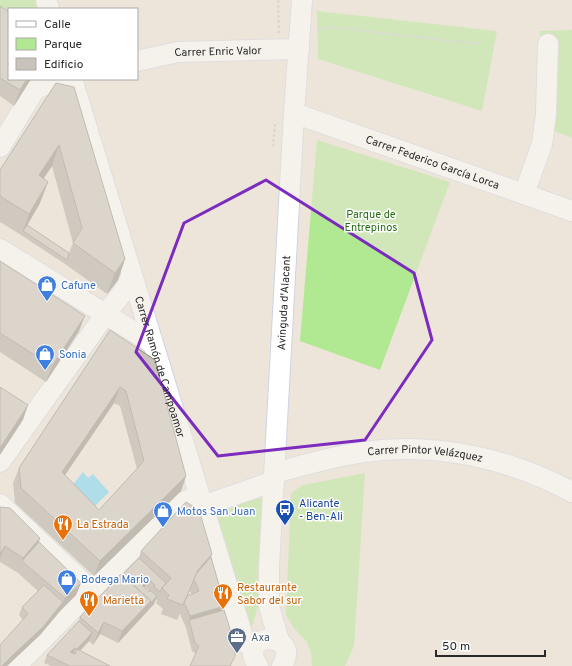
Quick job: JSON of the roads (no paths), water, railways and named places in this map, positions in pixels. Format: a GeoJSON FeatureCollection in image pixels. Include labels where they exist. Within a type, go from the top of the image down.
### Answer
{"type":"FeatureCollection","features":[{"type":"Feature","properties":{"kind":"street","name":"Avinguda d'Alacant"},"geometry":{"type":"LineString","coordinates":[[260,655],[269,606],[269,567],[294,113],[302,0]]}},
{"type":"Feature","properties":{"kind":"street","name":"Carrer Enric Valor"},"geometry":{"type":"LineString","coordinates":[[138,61],[178,52],[300,42]]}},
{"type":"Feature","properties":{"kind":"street"},"geometry":{"type":"LineString","coordinates":[[524,194],[542,144],[546,114],[548,44]]}},
{"type":"Feature","properties":{"kind":"street"},"geometry":{"type":"LineString","coordinates":[[0,147],[35,89],[58,80]]}},
{"type":"Feature","properties":{"kind":"street","name":"Carrer Ramón de Campoamor"},"geometry":{"type":"LineString","coordinates":[[72,80],[244,640],[260,655]]}},
{"type":"Feature","properties":{"kind":"street","name":"Carrer Federico García Lorca"},"geometry":{"type":"LineString","coordinates":[[294,113],[572,211]]}},
{"type":"Feature","properties":{"kind":"street"},"geometry":{"type":"LineString","coordinates":[[0,249],[152,343]]}},
{"type":"Feature","properties":{"kind":"street"},"geometry":{"type":"LineString","coordinates":[[0,462],[123,292],[132,276]]}},
{"type":"Feature","properties":{"kind":"street","name":"Carrer Pintor Velázquez"},"geometry":{"type":"LineString","coordinates":[[17,666],[177,504],[202,501],[326,460],[364,452],[401,449],[455,452],[494,460],[520,469],[572,492]]}},
{"type":"Feature","properties":{"kind":"street"},"geometry":{"type":"LineString","coordinates":[[0,504],[91,590]]}},
{"type":"Feature","properties":{"kind":"street"},"geometry":{"type":"LineString","coordinates":[[260,655],[284,646],[286,652],[286,664]]}},
{"type":"Feature","properties":{"kind":"water"},"geometry":{"type":"Polygon","coordinates":[[[83,472],[88,478],[93,474],[109,492],[94,507],[71,487],[83,472]]]}},
{"type":"Feature","properties":{"kind":"place","name":"Cafune"},"geometry":{"type":"Point","coordinates":[47,302]}},
{"type":"Feature","properties":{"kind":"place","name":"Sonia"},"geometry":{"type":"Point","coordinates":[45,371]}},
{"type":"Feature","properties":{"kind":"place","name":"Alicante - Ben-Ali"},"geometry":{"type":"Point","coordinates":[285,526]}},
{"type":"Feature","properties":{"kind":"place","name":"Motos San Juan"},"geometry":{"type":"Point","coordinates":[163,528]}},
{"type":"Feature","properties":{"kind":"place","name":"La Estrada"},"geometry":{"type":"Point","coordinates":[63,541]}},
{"type":"Feature","properties":{"kind":"place","name":"Bodega Mario"},"geometry":{"type":"Point","coordinates":[67,596]}},
{"type":"Feature","properties":{"kind":"place","name":"Restaurante Sabor del sur"},"geometry":{"type":"Point","coordinates":[223,610]}},
{"type":"Feature","properties":{"kind":"place","name":"Marietta"},"geometry":{"type":"Point","coordinates":[89,617]}},
{"type":"Feature","properties":{"kind":"place","name":"Axa"},"geometry":{"type":"Point","coordinates":[237,654]}},
{"type":"Feature","properties":{"kind":"park label","name":"Parque de Entrepinos"},"geometry":{"type":"Point","coordinates":[371,220]}}]}
